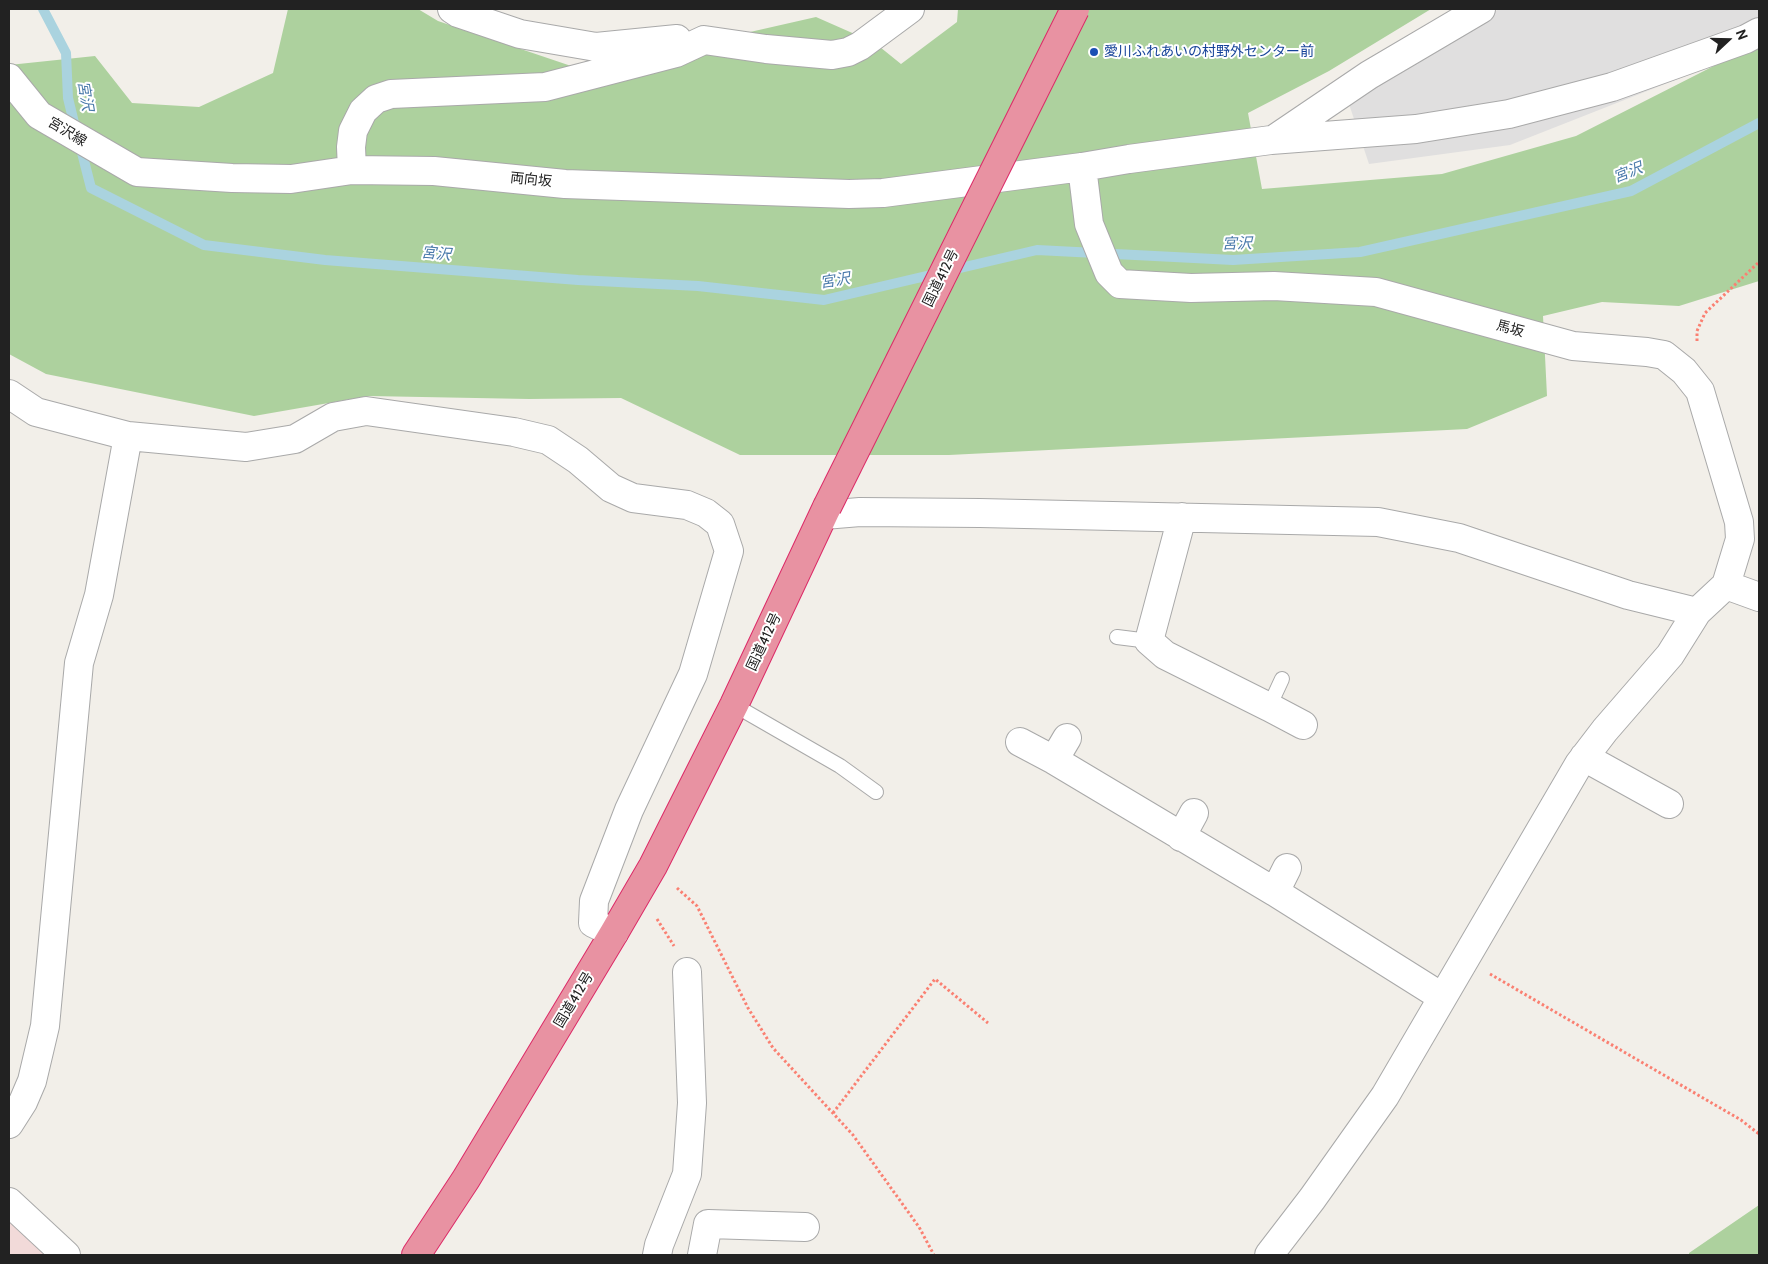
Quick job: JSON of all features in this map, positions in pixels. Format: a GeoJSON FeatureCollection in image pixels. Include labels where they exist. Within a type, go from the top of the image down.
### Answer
{"type":"FeatureCollection","features":[{"type":"Feature","properties":{"kind":"highway","name":"国道412号"},"geometry":{"type":"LineString","coordinates":[[416,1255],[466,1179],[650,870],[734,705],[826,511],[1075,9]]}},
{"type":"Feature","properties":{"kind":"street"},"geometry":{"type":"LineString","coordinates":[[452,9],[458,13],[520,34],[596,47],[673,39],[704,40],[766,49],[832,55],[848,52],[860,46],[910,9]]}},
{"type":"Feature","properties":{"kind":"street"},"geometry":{"type":"LineString","coordinates":[[1271,140],[1369,75],[1480,9]]}},
{"type":"Feature","properties":{"kind":"street","name":"両向坂"},"geometry":{"type":"LineString","coordinates":[[137,172],[232,178],[291,179],[352,170],[434,171],[565,184],[849,194],[883,193],[1271,140],[1416,129],[1509,114],[1612,88],[1746,39],[1759,32]]}},
{"type":"Feature","properties":{"kind":"street"},"geometry":{"type":"LineString","coordinates":[[352,170],[351,147],[353,131],[363,110],[376,99],[390,94],[515,90],[545,87],[676,53],[704,40]]}},
{"type":"Feature","properties":{"kind":"street","name":"宮沢線"},"geometry":{"type":"LineString","coordinates":[[9,78],[39,115],[137,172]]}},
{"type":"Feature","properties":{"kind":"street","name":"馬坂"},"geometry":{"type":"LineString","coordinates":[[1082,167],[1089,224],[1109,273],[1120,284],[1191,288],[1274,286],[1376,292],[1573,346],[1647,352],[1664,356],[1684,370],[1700,391],[1739,522],[1740,540],[1726,585]]}},
{"type":"Feature","properties":{"kind":"street"},"geometry":{"type":"LineString","coordinates":[[9,394],[36,412],[128,436],[246,447],[296,439],[333,417],[366,411],[514,432],[548,440],[578,460],[611,488],[632,498],[687,505],[706,513],[720,524],[729,551],[693,674],[629,810],[594,901],[593,923],[614,933]]}},
{"type":"Feature","properties":{"kind":"street"},"geometry":{"type":"LineString","coordinates":[[9,1124],[23,1102],[32,1081],[45,1026],[80,663],[99,595],[128,436]]}},
{"type":"Feature","properties":{"kind":"street"},"geometry":{"type":"LineString","coordinates":[[826,511],[1378,522],[1459,538],[1628,595],[1697,612]]}},
{"type":"Feature","properties":{"kind":"street"},"geometry":{"type":"LineString","coordinates":[[1182,517],[1150,641],[1165,655],[1303,725]]}},
{"type":"Feature","properties":{"kind":"street"},"geometry":{"type":"LineString","coordinates":[[1269,1255],[1312,1199],[1385,1096],[1584,758],[1605,730],[1670,655],[1697,612],[1726,585],[1759,597]]}},
{"type":"Feature","properties":{"kind":"street"},"geometry":{"type":"LineString","coordinates":[[1020,742],[1060,749],[1181,837],[1275,892],[1442,997]]}},
{"type":"Feature","properties":{"kind":"street"},"geometry":{"type":"LineString","coordinates":[[1584,758],[1669,804]]}},
{"type":"Feature","properties":{"kind":"street"},"geometry":{"type":"LineString","coordinates":[[1181,837],[1194,813]]}},
{"type":"Feature","properties":{"kind":"street"},"geometry":{"type":"LineString","coordinates":[[1275,892],[1287,868]]}},
{"type":"Feature","properties":{"kind":"street"},"geometry":{"type":"LineString","coordinates":[[657,1255],[659,1245],[687,1174],[692,1103],[687,972]]}},
{"type":"Feature","properties":{"kind":"street"},"geometry":{"type":"LineString","coordinates":[[9,1202],[66,1255]]}},
{"type":"Feature","properties":{"kind":"street"},"geometry":{"type":"LineString","coordinates":[[702,1255],[708,1224],[805,1227]]}},
{"type":"Feature","properties":{"kind":"lane"},"geometry":{"type":"LineString","coordinates":[[1117,637],[1150,641]]}},
{"type":"Feature","properties":{"kind":"lane"},"geometry":{"type":"LineString","coordinates":[[1269,707],[1282,679]]}},
{"type":"Feature","properties":{"kind":"lane"},"geometry":{"type":"LineString","coordinates":[[734,705],[840,766],[876,792]]}},
{"type":"Feature","properties":{"kind":"path"},"geometry":{"type":"LineString","coordinates":[[1684,370],[1697,352],[1697,331],[1705,313],[1759,262]]}},
{"type":"Feature","properties":{"kind":"path"},"geometry":{"type":"LineString","coordinates":[[650,870],[682,892],[696,906],[748,1008],[773,1048],[853,1135],[918,1228],[934,1255]]}},
{"type":"Feature","properties":{"kind":"path"},"geometry":{"type":"LineString","coordinates":[[637,893],[658,920],[680,954],[687,972]]}},
{"type":"Feature","properties":{"kind":"path"},"geometry":{"type":"LineString","coordinates":[[1464,959],[1741,1120],[1759,1134]]}},
{"type":"Feature","properties":{"kind":"path"},"geometry":{"type":"LineString","coordinates":[[833,1113],[935,979],[988,1023]]}},
{"type":"Feature","properties":{"kind":"shaded area"},"geometry":{"type":"Polygon","coordinates":[[[1499,9],[1759,9],[1759,47],[1510,145],[1369,164],[1348,101],[1499,9]]]}},
{"type":"Feature","properties":{"kind":"shaded area"},"geometry":{"type":"Polygon","coordinates":[[[9,1213],[52,1255],[9,1255],[9,1213]]]}},
{"type":"Feature","properties":{"kind":"green space"},"geometry":{"type":"Polygon","coordinates":[[[288,9],[418,9],[438,21],[583,70],[816,17],[875,43],[901,64],[957,22],[958,9],[1431,9],[1329,71],[1248,113],[1262,189],[1442,174],[1576,136],[1759,43],[1759,281],[1679,306],[1602,302],[1543,316],[1547,396],[1467,429],[949,455],[740,455],[621,398],[529,399],[369,396],[254,416],[46,374],[9,354],[9,65],[95,56],[132,103],[199,107],[273,73],[288,9]]]}},
{"type":"Feature","properties":{"kind":"green space"},"geometry":{"type":"Polygon","coordinates":[[[1759,1205],[1759,1255],[1689,1255],[1689,1253],[1759,1205]]]}},
{"type":"Feature","properties":{"kind":"waterway","name":"宮沢"},"geometry":{"type":"LineString","coordinates":[[43,9],[66,53],[68,98],[76,131]]}},
{"type":"Feature","properties":{"kind":"waterway","name":"宮沢"},"geometry":{"type":"LineString","coordinates":[[80,145],[91,188],[204,245],[325,260],[578,280],[698,286],[824,300],[1037,250],[1233,260],[1360,252],[1631,191],[1759,123]]}},
{"type":"Feature","properties":{"kind":"place","name":"愛川ふれあいの村野外センター前"},"geometry":{"type":"Point","coordinates":[1094,52]}}]}
